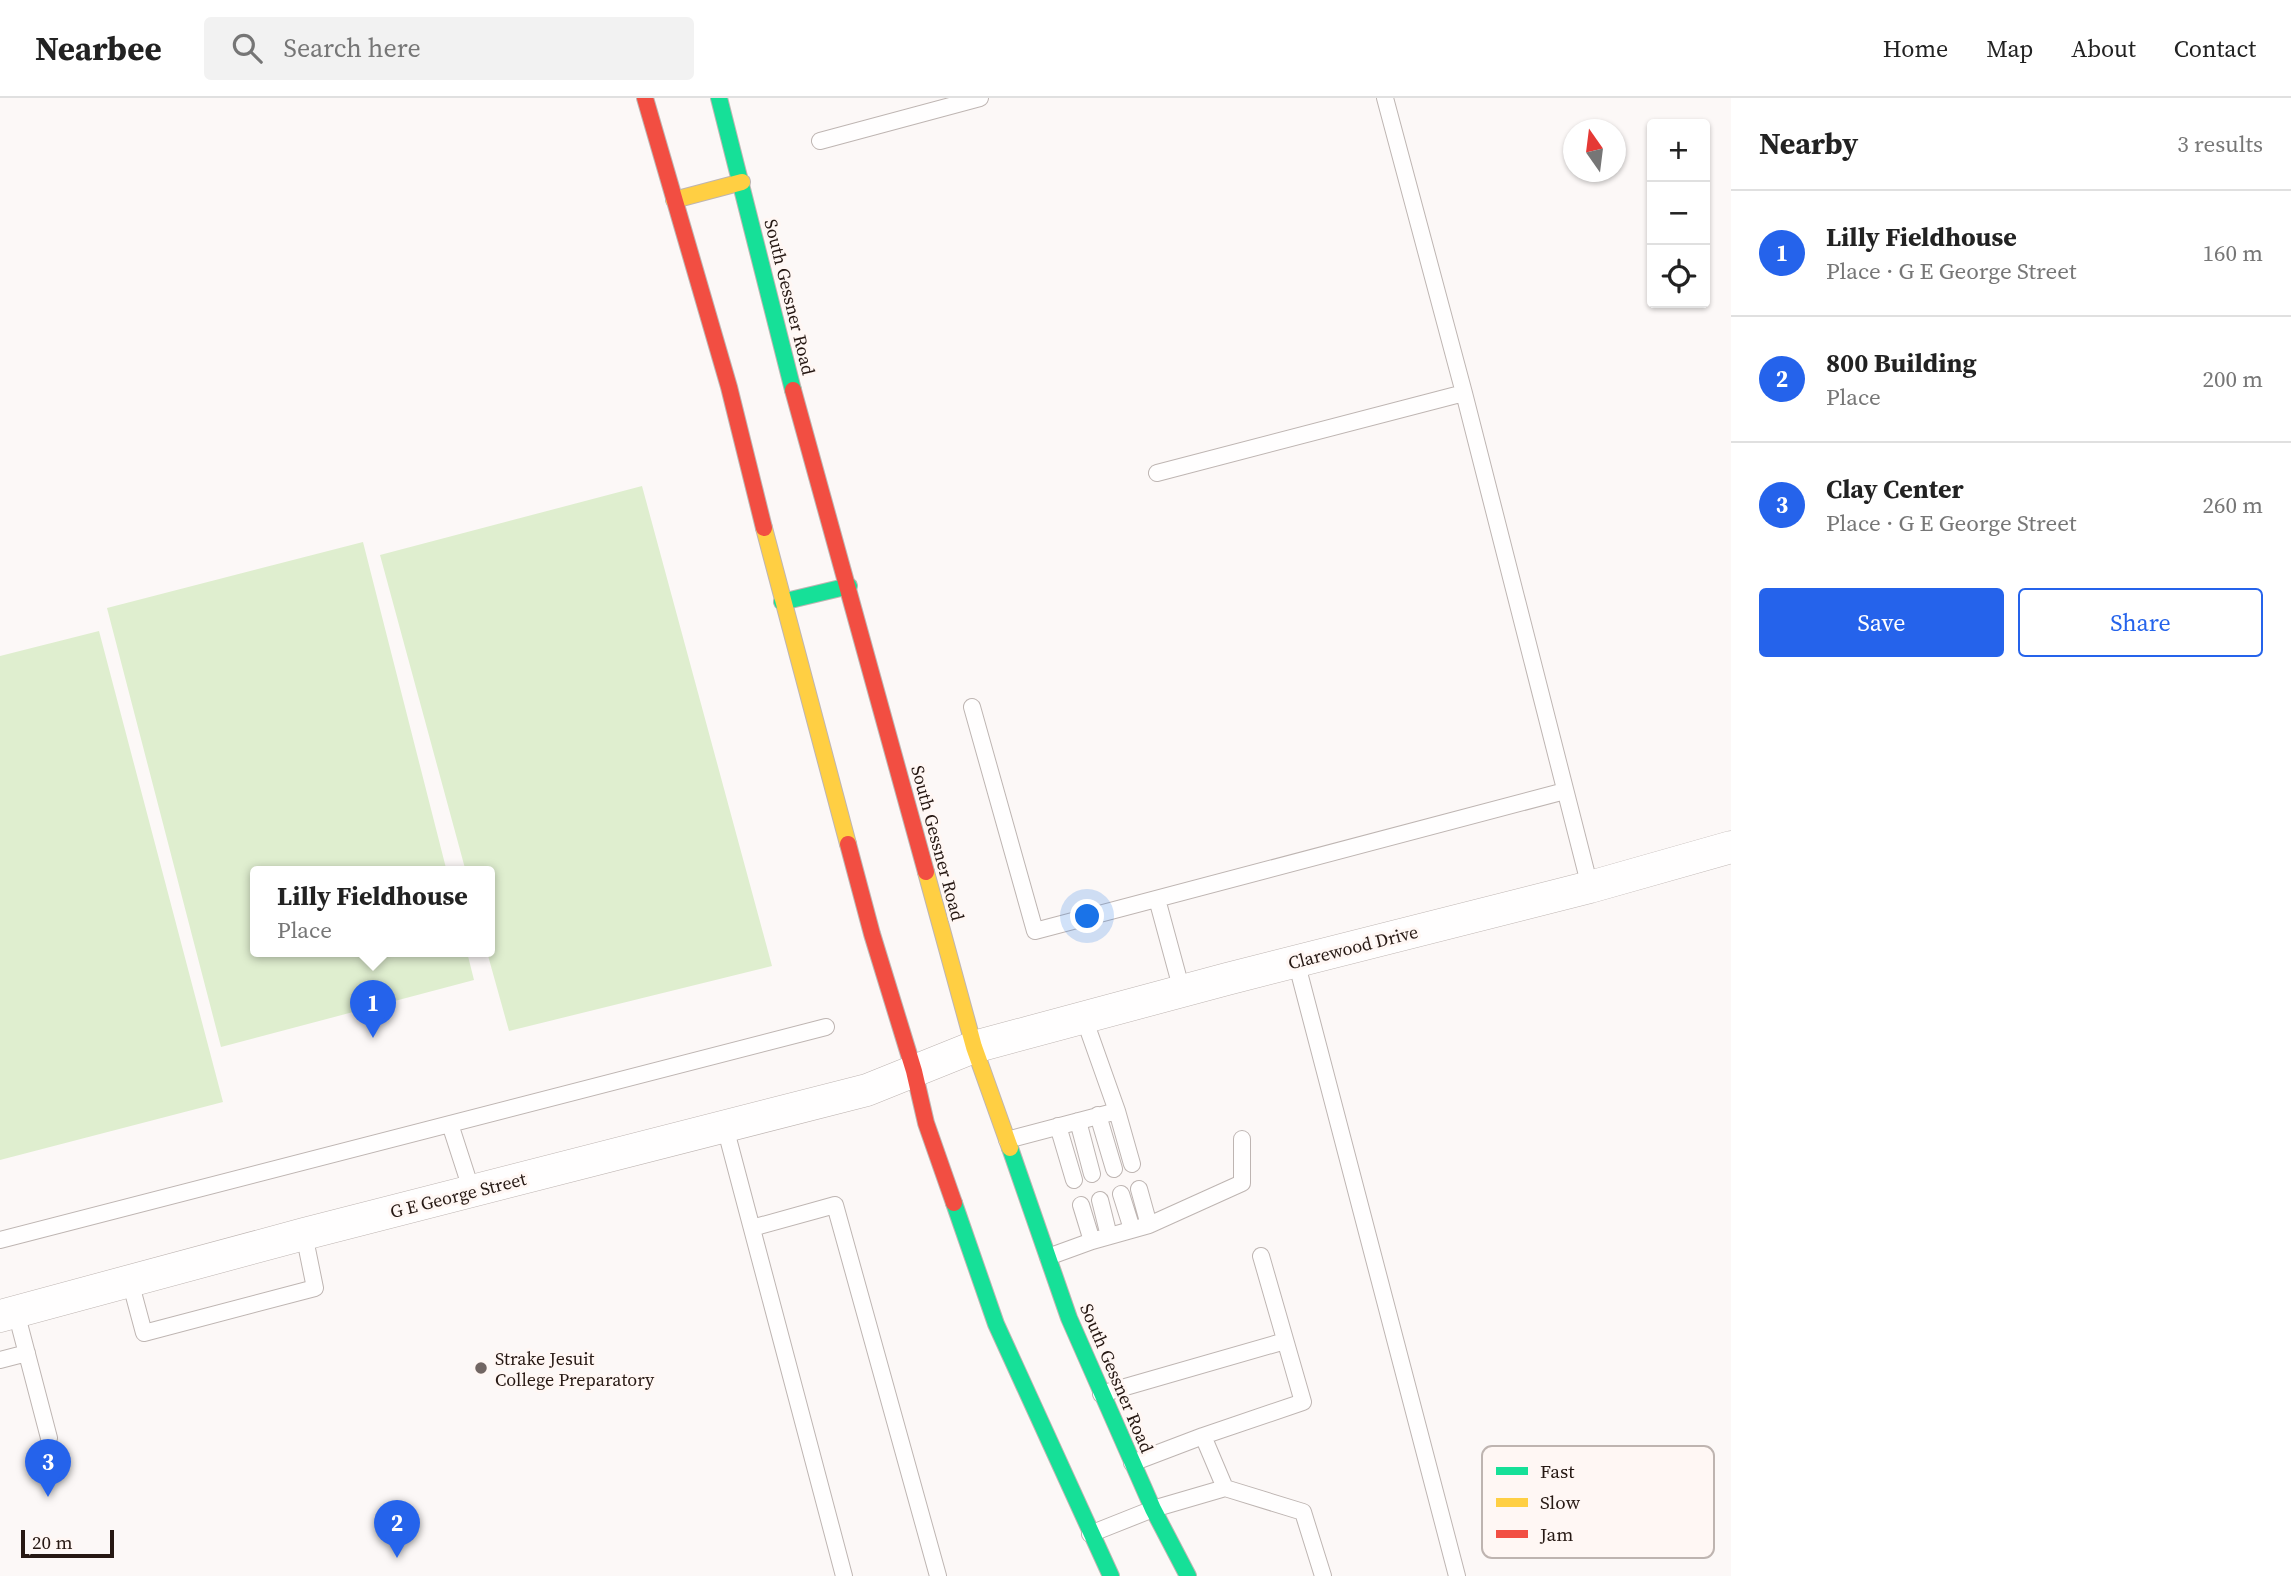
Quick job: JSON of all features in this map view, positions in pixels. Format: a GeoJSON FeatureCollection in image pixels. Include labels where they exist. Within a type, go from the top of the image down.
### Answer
{"type":"FeatureCollection","features":[{"type":"Feature","properties":{"kind":"main road"},"geometry":{"type":"LineString","coordinates":[[645,98],[729,387],[782,602],[872,934],[914,1071],[926,1123],[996,1324],[1111,1576]]}},
{"type":"Feature","properties":{"kind":"main road","name":"South Gessner Road"},"geometry":{"type":"LineString","coordinates":[[719,98],[794,393],[974,1047],[1069,1318],[1153,1509],[1188,1576]]}},
{"type":"Feature","properties":{"kind":"main road"},"geometry":{"type":"LineString","coordinates":[[674,200],[742,182]]}},
{"type":"Feature","properties":{"kind":"main road"},"geometry":{"type":"LineString","coordinates":[[782,602],[849,586]]}},
{"type":"Feature","properties":{"kind":"street","name":"Clarewood Drive"},"geometry":{"type":"LineString","coordinates":[[914,1071],[974,1047],[1296,961],[1590,887],[1731,847]]}},
{"type":"Feature","properties":{"kind":"street","name":"G E George Street"},"geometry":{"type":"LineString","coordinates":[[8,1314],[304,1234],[867,1090],[914,1071]]}},
{"type":"Feature","properties":{"kind":"lane"},"geometry":{"type":"LineString","coordinates":[[820,141],[980,98]]}},
{"type":"Feature","properties":{"kind":"lane"},"geometry":{"type":"LineString","coordinates":[[1385,98],[1464,393],[1590,887]]}},
{"type":"Feature","properties":{"kind":"lane"},"geometry":{"type":"LineString","coordinates":[[1157,473],[1464,393]]}},
{"type":"Feature","properties":{"kind":"lane"},"geometry":{"type":"LineString","coordinates":[[972,707],[1035,931],[1565,790]]}},
{"type":"Feature","properties":{"kind":"lane"},"geometry":{"type":"LineString","coordinates":[[1157,899],[1182,991]]}},
{"type":"Feature","properties":{"kind":"lane"},"geometry":{"type":"LineString","coordinates":[[1296,961],[1457,1576]]}},
{"type":"Feature","properties":{"kind":"lane"},"geometry":{"type":"LineString","coordinates":[[1084,1018],[1117,1111],[1132,1164]]}},
{"type":"Feature","properties":{"kind":"lane"},"geometry":{"type":"LineString","coordinates":[[0,1240],[826,1027]]}},
{"type":"Feature","properties":{"kind":"lane"},"geometry":{"type":"LineString","coordinates":[[1007,1140],[1117,1111]]}},
{"type":"Feature","properties":{"kind":"lane"},"geometry":{"type":"LineString","coordinates":[[1098,1115],[1114,1169]]}},
{"type":"Feature","properties":{"kind":"lane"},"geometry":{"type":"LineString","coordinates":[[1078,1121],[1092,1174]]}},
{"type":"Feature","properties":{"kind":"lane"},"geometry":{"type":"LineString","coordinates":[[450,1124],[472,1192]]}},
{"type":"Feature","properties":{"kind":"lane"},"geometry":{"type":"LineString","coordinates":[[1058,1126],[1074,1180]]}},
{"type":"Feature","properties":{"kind":"lane"},"geometry":{"type":"LineString","coordinates":[[725,1127],[844,1576]]}},
{"type":"Feature","properties":{"kind":"lane"},"geometry":{"type":"LineString","coordinates":[[1048,1257],[1149,1225],[1241,1183],[1242,1139]]}},
{"type":"Feature","properties":{"kind":"lane"},"geometry":{"type":"LineString","coordinates":[[1139,1189],[1149,1225]]}},
{"type":"Feature","properties":{"kind":"lane"},"geometry":{"type":"LineString","coordinates":[[1121,1194],[1132,1229]]}},
{"type":"Feature","properties":{"kind":"lane"},"geometry":{"type":"LineString","coordinates":[[1100,1200],[1109,1236]]}},
{"type":"Feature","properties":{"kind":"lane"},"geometry":{"type":"LineString","coordinates":[[752,1228],[835,1205],[938,1576]]}},
{"type":"Feature","properties":{"kind":"lane"},"geometry":{"type":"LineString","coordinates":[[1081,1205],[1093,1241]]}},
{"type":"Feature","properties":{"kind":"lane"},"geometry":{"type":"LineString","coordinates":[[130,1281],[144,1333],[315,1288],[304,1234]]}},
{"type":"Feature","properties":{"kind":"lane"},"geometry":{"type":"LineString","coordinates":[[1132,1463],[1303,1402],[1261,1256]]}},
{"type":"Feature","properties":{"kind":"lane"},"geometry":{"type":"LineString","coordinates":[[8,1314],[27,1353],[49,1438]]}},
{"type":"Feature","properties":{"kind":"lane"},"geometry":{"type":"LineString","coordinates":[[1101,1394],[1285,1341]]}},
{"type":"Feature","properties":{"kind":"lane"},"geometry":{"type":"LineString","coordinates":[[0,1360],[27,1353]]}},
{"type":"Feature","properties":{"kind":"lane"},"geometry":{"type":"LineString","coordinates":[[1203,1436],[1225,1488]]}},
{"type":"Feature","properties":{"kind":"lane"},"geometry":{"type":"LineString","coordinates":[[1090,1534],[1153,1509],[1225,1488],[1303,1511],[1323,1576]]}},
{"type":"Feature","properties":{"kind":"green space"},"geometry":{"type":"Polygon","coordinates":[[[642,486],[772,966],[509,1031],[488,957],[495,957],[495,866],[464,866],[380,555],[642,486]]]}},
{"type":"Feature","properties":{"kind":"green space"},"geometry":{"type":"Polygon","coordinates":[[[363,542],[445,866],[250,866],[250,957],[468,957],[474,980],[221,1047],[107,608],[363,542]]]}},
{"type":"Feature","properties":{"kind":"green space"},"geometry":{"type":"Polygon","coordinates":[[[99,631],[223,1102],[0,1160],[0,656],[99,631]]]}},
{"type":"Feature","properties":{"kind":"traffic: fast"},"geometry":{"type":"LineString","coordinates":[[719,98],[793,390]]}},
{"type":"Feature","properties":{"kind":"traffic: fast"},"geometry":{"type":"LineString","coordinates":[[782,602],[849,586]]}},
{"type":"Feature","properties":{"kind":"traffic: fast"},"geometry":{"type":"LineString","coordinates":[[1010,1148],[1069,1318],[1153,1509],[1188,1576]]}},
{"type":"Feature","properties":{"kind":"traffic: fast"},"geometry":{"type":"LineString","coordinates":[[954,1203],[996,1324],[1111,1576]]}},
{"type":"Feature","properties":{"kind":"traffic: slow"},"geometry":{"type":"LineString","coordinates":[[674,200],[742,182]]}},
{"type":"Feature","properties":{"kind":"traffic: slow"},"geometry":{"type":"LineString","coordinates":[[764,528],[848,844]]}},
{"type":"Feature","properties":{"kind":"traffic: slow"},"geometry":{"type":"LineString","coordinates":[[926,872],[974,1047],[1010,1148]]}},
{"type":"Feature","properties":{"kind":"traffic: jam"},"geometry":{"type":"LineString","coordinates":[[645,98],[729,387],[764,528]]}},
{"type":"Feature","properties":{"kind":"traffic: jam"},"geometry":{"type":"LineString","coordinates":[[793,390],[926,872]]}},
{"type":"Feature","properties":{"kind":"traffic: jam"},"geometry":{"type":"LineString","coordinates":[[848,844],[914,1071],[926,1123],[954,1203]]}},
{"type":"Feature","properties":{"kind":"place","name":"Lilly Fieldhouse"},"geometry":{"type":"Point","coordinates":[373,1038]}},
{"type":"Feature","properties":{"kind":"place","name":"Strake Jesuit College Preparatory"},"geometry":{"type":"Point","coordinates":[481,1368]}},
{"type":"Feature","properties":{"kind":"place","name":"Clay Center"},"geometry":{"type":"Point","coordinates":[48,1497]}},
{"type":"Feature","properties":{"kind":"place","name":"800 Building"},"geometry":{"type":"Point","coordinates":[397,1558]}}]}
